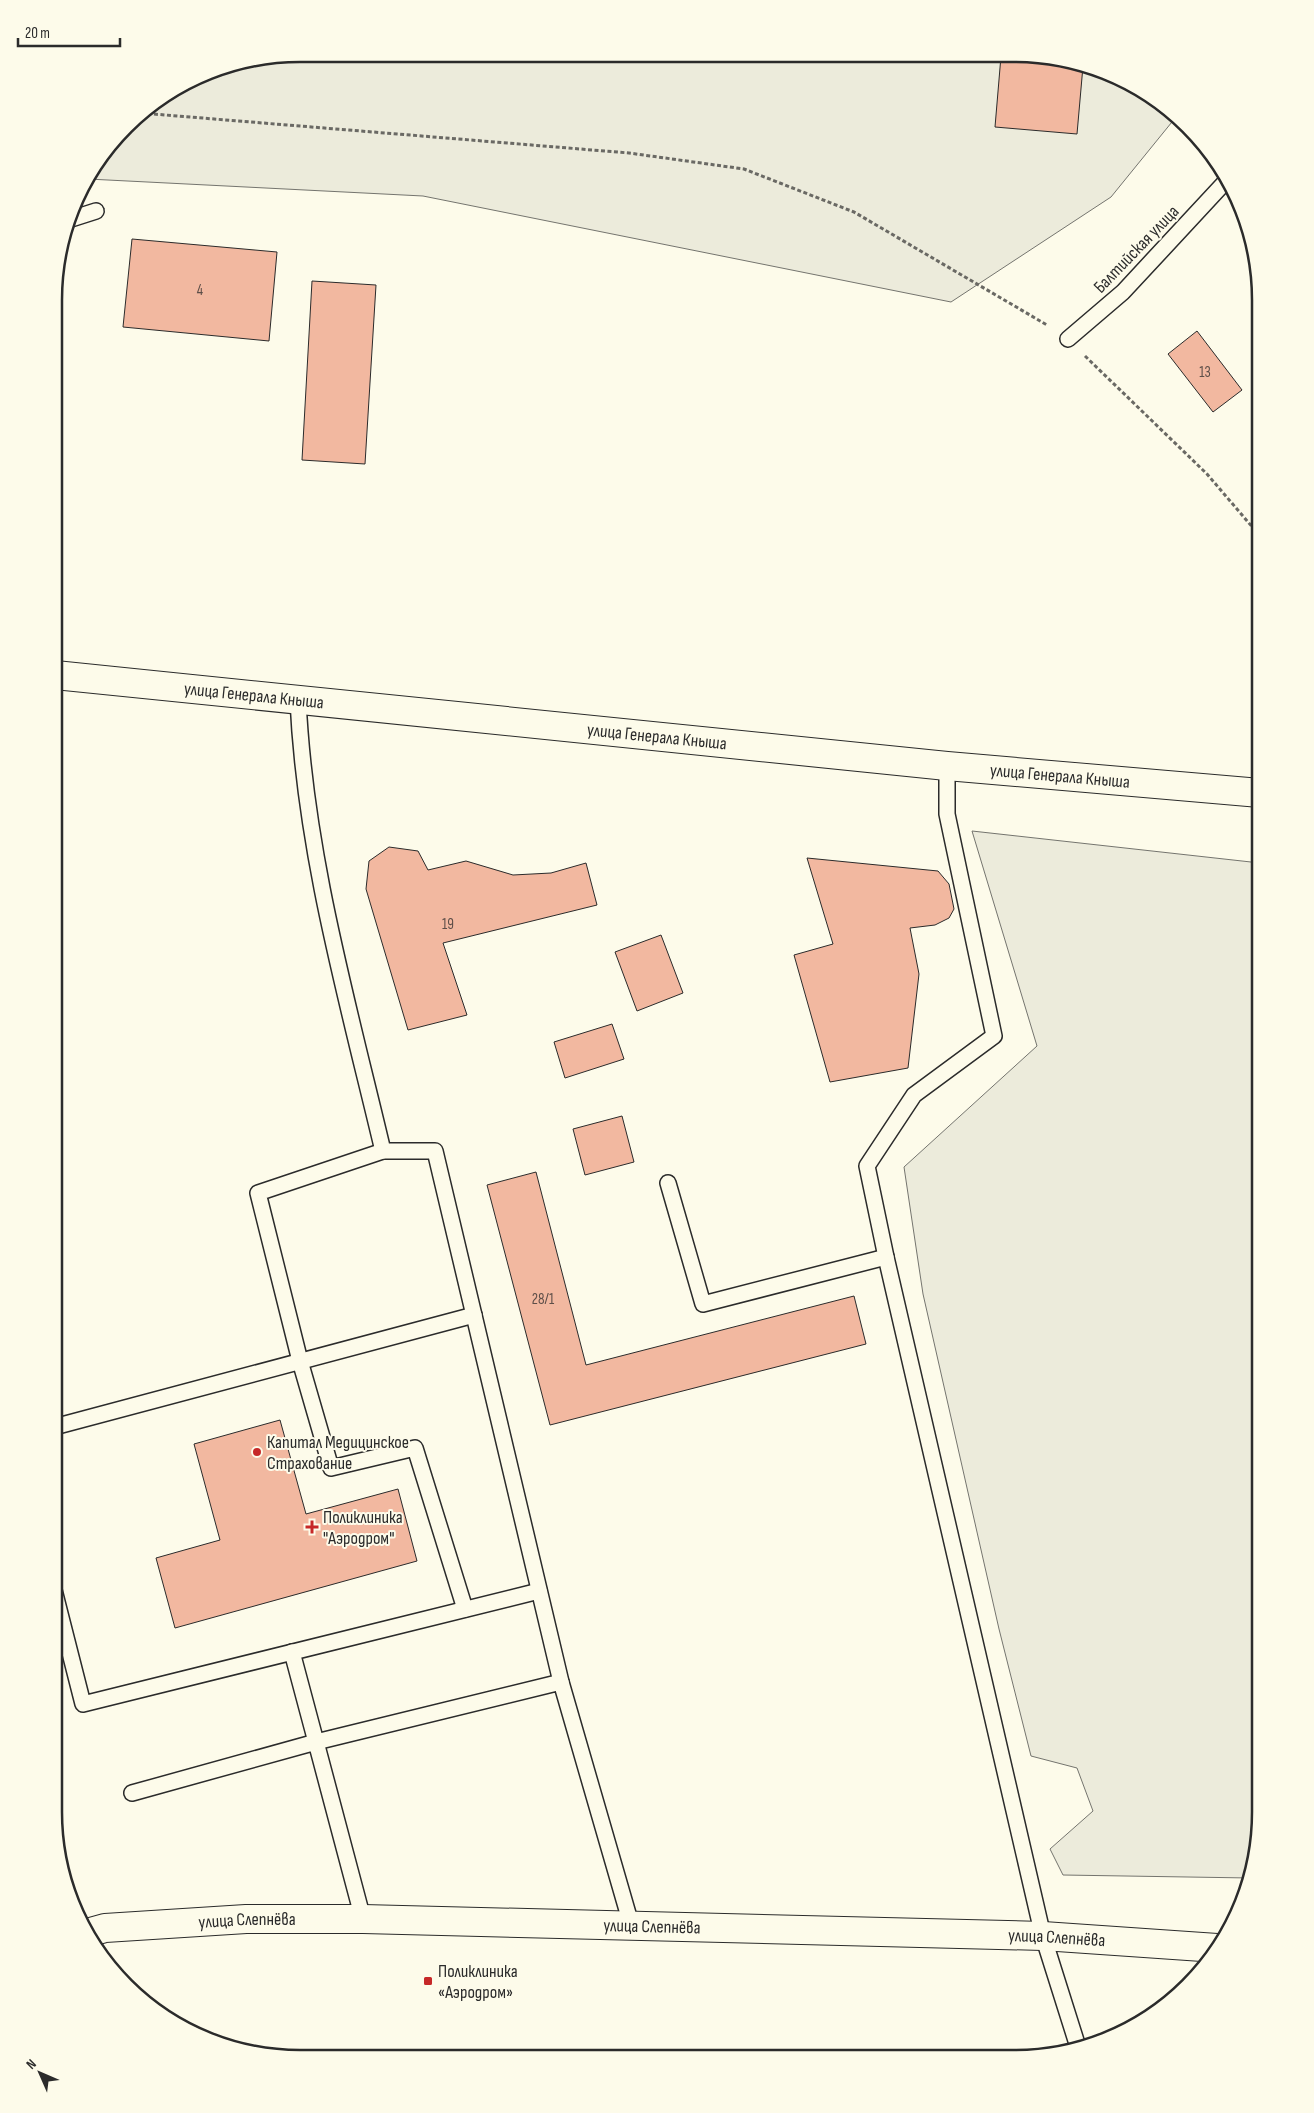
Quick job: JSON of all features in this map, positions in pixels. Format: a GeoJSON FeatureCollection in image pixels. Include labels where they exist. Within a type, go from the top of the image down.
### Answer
{"type":"FeatureCollection","features":[{"type":"Feature","properties":{"kind":"street","name":"улица Генерала Кныша"},"geometry":{"type":"LineString","coordinates":[[62,676],[947,766],[1252,792]]}},
{"type":"Feature","properties":{"kind":"street","name":"улица Слепнёва"},"geometry":{"type":"LineString","coordinates":[[94,1931],[105,1928],[246,1919],[364,1919],[631,1924],[1043,1936],[1209,1947]]}},
{"type":"Feature","properties":{"kind":"lane","name":"Балтийская улица"},"geometry":{"type":"LineString","coordinates":[[1068,339],[1123,292],[1222,185]]}},
{"type":"Feature","properties":{"kind":"lane"},"geometry":{"type":"LineString","coordinates":[[78,217],[96,212]]}},
{"type":"Feature","properties":{"kind":"lane"},"geometry":{"type":"LineString","coordinates":[[298,700],[300,754],[325,908],[383,1151]]}},
{"type":"Feature","properties":{"kind":"lane"},"geometry":{"type":"LineString","coordinates":[[947,766],[947,814],[994,1036],[914,1095],[867,1166],[886,1257],[1043,1936],[1077,2042]]}},
{"type":"Feature","properties":{"kind":"lane"},"geometry":{"type":"LineString","coordinates":[[466,1609],[415,1448],[331,1468],[300,1361],[258,1193],[383,1151],[435,1151],[561,1682],[631,1924]]}},
{"type":"Feature","properties":{"kind":"lane"},"geometry":{"type":"LineString","coordinates":[[668,1183],[703,1304],[886,1257]]}},
{"type":"Feature","properties":{"kind":"lane"},"geometry":{"type":"LineString","coordinates":[[62,1425],[474,1315]]}},
{"type":"Feature","properties":{"kind":"lane"},"geometry":{"type":"LineString","coordinates":[[62,1621],[83,1704],[539,1591]]}},
{"type":"Feature","properties":{"kind":"lane"},"geometry":{"type":"LineString","coordinates":[[292,1652],[364,1919]]}},
{"type":"Feature","properties":{"kind":"lane"},"geometry":{"type":"LineString","coordinates":[[132,1793],[316,1742],[561,1682]]}},
{"type":"Feature","properties":{"kind":"path"},"geometry":{"type":"LineString","coordinates":[[154,114],[629,153],[744,169],[854,212],[1068,339],[1207,474],[1252,527]]}},
{"type":"Feature","properties":{"kind":"shaded area"},"geometry":{"type":"Polygon","coordinates":[[[300,62],[1029,63],[1060,67],[1105,81],[1133,94],[1171,123],[1111,197],[951,302],[423,196],[95,179],[132,132],[181,94],[224,75],[254,67],[300,62]]]}},
{"type":"Feature","properties":{"kind":"shaded area"},"geometry":{"type":"Polygon","coordinates":[[[972,831],[1252,862],[1252,1813],[1247,1859],[1242,1878],[1063,1875],[1050,1849],[1093,1811],[1077,1768],[1031,1756],[999,1629],[923,1294],[904,1167],[1037,1046],[972,831]]]}},
{"type":"Feature","properties":{"kind":"building"},"geometry":{"type":"Polygon","coordinates":[[[1000,62],[1060,67],[1082,73],[1077,134],[995,127],[1000,62]]]}},
{"type":"Feature","properties":{"kind":"building"},"geometry":{"type":"Polygon","coordinates":[[[132,239],[277,252],[269,341],[123,327],[132,239]]]}},
{"type":"Feature","properties":{"kind":"building"},"geometry":{"type":"Polygon","coordinates":[[[312,281],[376,285],[365,464],[302,460],[312,281]]]}},
{"type":"Feature","properties":{"kind":"building"},"geometry":{"type":"Polygon","coordinates":[[[1197,331],[1242,390],[1213,412],[1168,354],[1197,331]]]}},
{"type":"Feature","properties":{"kind":"building"},"geometry":{"type":"Polygon","coordinates":[[[389,847],[418,851],[428,870],[466,861],[513,875],[551,873],[586,863],[597,905],[443,943],[467,1015],[408,1030],[366,889],[369,861],[389,847]]]}},
{"type":"Feature","properties":{"kind":"building"},"geometry":{"type":"Polygon","coordinates":[[[807,858],[938,871],[949,884],[954,909],[949,918],[935,925],[910,928],[919,974],[908,1068],[830,1082],[794,955],[833,944],[807,858]]]}},
{"type":"Feature","properties":{"kind":"building"},"geometry":{"type":"Polygon","coordinates":[[[661,935],[683,993],[637,1011],[615,952],[661,935]]]}},
{"type":"Feature","properties":{"kind":"building"},"geometry":{"type":"Polygon","coordinates":[[[612,1024],[624,1059],[565,1078],[554,1042],[612,1024]]]}},
{"type":"Feature","properties":{"kind":"building"},"geometry":{"type":"Polygon","coordinates":[[[622,1116],[634,1162],[585,1175],[573,1129],[622,1116]]]}},
{"type":"Feature","properties":{"kind":"building"},"geometry":{"type":"Polygon","coordinates":[[[536,1172],[586,1365],[854,1296],[866,1344],[550,1425],[487,1185],[536,1172]]]}},
{"type":"Feature","properties":{"kind":"building","name":"Поликлиника \"Аэродром\""},"geometry":{"type":"Polygon","coordinates":[[[280,1420],[306,1514],[398,1489],[417,1561],[175,1628],[156,1558],[220,1540],[194,1444],[280,1420]]]}},
{"type":"Feature","properties":{"kind":"place","name":"Капитал Медицинское Страхование"},"geometry":{"type":"Point","coordinates":[257,1452]}},
{"type":"Feature","properties":{"kind":"place","name":"Поликлиника \"Аэродром\""},"geometry":{"type":"Point","coordinates":[312,1527]}},
{"type":"Feature","properties":{"kind":"place","name":"Поликлиника «Аэродром»"},"geometry":{"type":"Point","coordinates":[428,1981]}}]}
